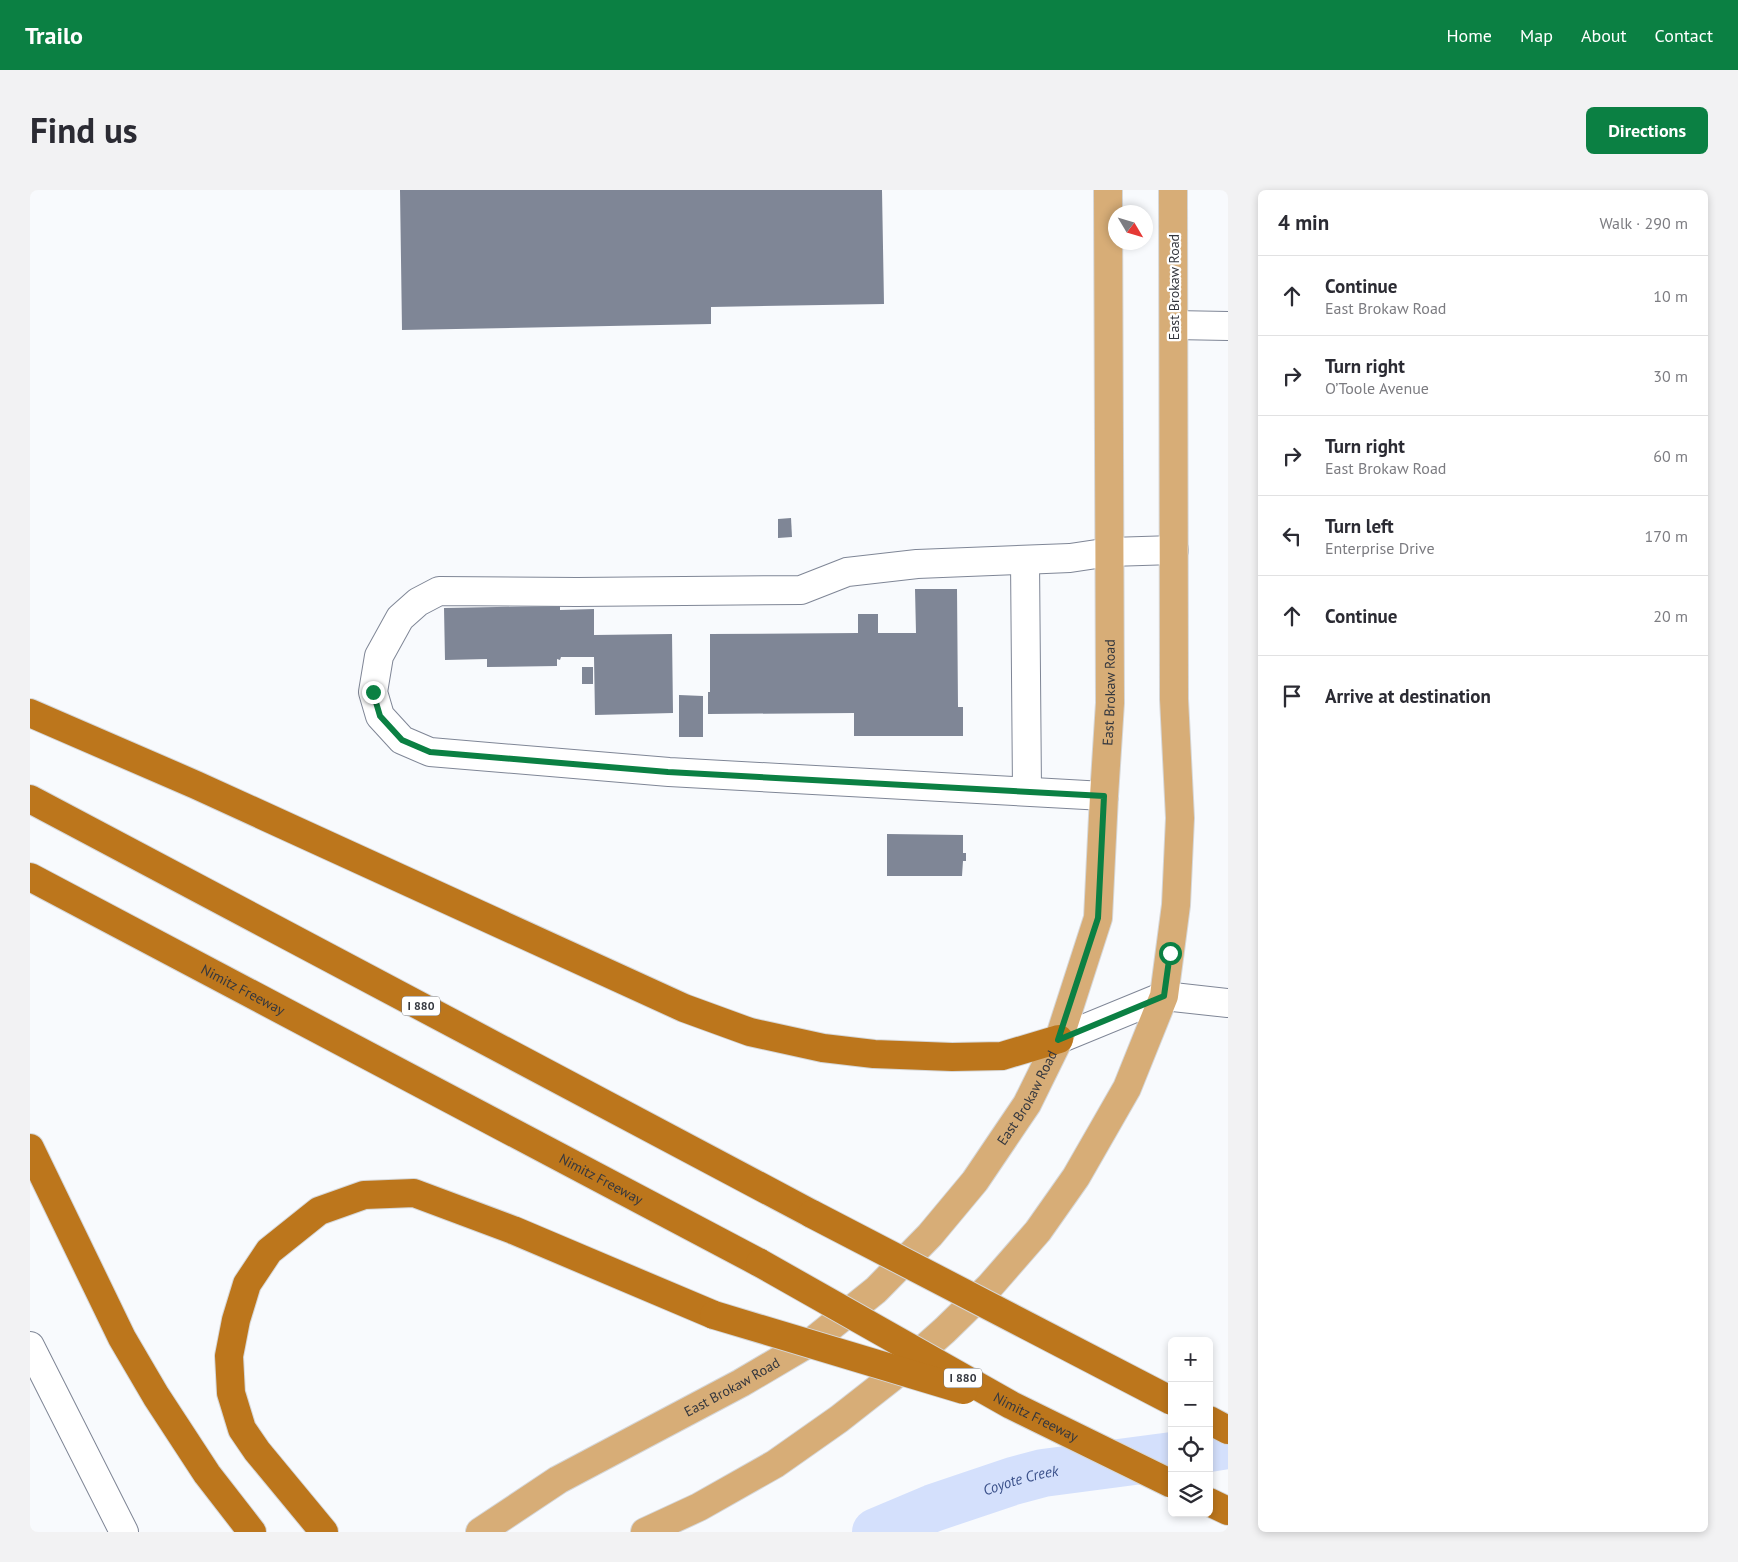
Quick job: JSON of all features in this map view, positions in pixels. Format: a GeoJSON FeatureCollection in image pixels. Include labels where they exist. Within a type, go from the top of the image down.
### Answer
{"type":"FeatureCollection","features":[{"type":"Feature","properties":{"kind":"highway"},"geometry":{"type":"LineString","coordinates":[[30,713],[196,785],[684,1008],[750,1032],[823,1048],[874,1054],[952,1057],[1002,1056],[1058,1040]]}},
{"type":"Feature","properties":{"kind":"highway","name":"I 880"},"geometry":{"type":"LineString","coordinates":[[30,799],[812,1214],[1168,1399]]}},
{"type":"Feature","properties":{"kind":"highway","name":"Nimitz Freeway"},"geometry":{"type":"LineString","coordinates":[[30,876],[760,1262],[1011,1405],[1168,1482]]}},
{"type":"Feature","properties":{"kind":"highway"},"geometry":{"type":"LineString","coordinates":[[30,1148],[122,1338],[156,1396],[207,1474],[252,1532]]}},
{"type":"Feature","properties":{"kind":"highway"},"geometry":{"type":"LineString","coordinates":[[324,1532],[257,1451],[242,1428],[231,1394],[229,1356],[236,1320],[247,1284],[269,1251],[319,1211],[364,1195],[414,1193],[513,1230],[714,1315],[1011,1405]]}},
{"type":"Feature","properties":{"kind":"highway"},"geometry":{"type":"LineString","coordinates":[[1213,1422],[1228,1430]]}},
{"type":"Feature","properties":{"kind":"highway"},"geometry":{"type":"LineString","coordinates":[[1213,1504],[1228,1511]]}},
{"type":"Feature","properties":{"kind":"main road","name":"East Brokaw Road"},"geometry":{"type":"LineString","coordinates":[[480,1532],[558,1480],[741,1383],[814,1340],[876,1290],[930,1235],[975,1181],[1027,1104],[1058,1040],[1098,918],[1110,703],[1108,190]]}},
{"type":"Feature","properties":{"kind":"main road","name":"East Brokaw Road"},"geometry":{"type":"LineString","coordinates":[[645,1532],[699,1507],[775,1464],[890,1379],[945,1330],[990,1286],[1038,1231],[1076,1177],[1127,1088],[1164,996],[1176,906],[1180,818],[1174,699],[1173,190]]}},
{"type":"Feature","properties":{"kind":"street"},"geometry":{"type":"LineString","coordinates":[[1174,325],[1228,326]]}},
{"type":"Feature","properties":{"kind":"street"},"geometry":{"type":"LineString","coordinates":[[1104,796],[668,772],[430,752],[402,740],[380,716],[373,692],[379,656],[400,618],[418,602],[439,592],[801,590],[847,572],[917,564],[1070,558],[1110,552],[1174,550]]}},
{"type":"Feature","properties":{"kind":"street"},"geometry":{"type":"LineString","coordinates":[[1026,560],[1027,791]]}},
{"type":"Feature","properties":{"kind":"street"},"geometry":{"type":"LineString","coordinates":[[1058,1040],[1164,996],[1228,1003]]}},
{"type":"Feature","properties":{"kind":"street"},"geometry":{"type":"LineString","coordinates":[[30,1346],[124,1532]]}},
{"type":"Feature","properties":{"kind":"building"},"geometry":{"type":"Polygon","coordinates":[[[400,190],[882,190],[884,304],[711,307],[711,324],[402,330],[400,190]]]}},
{"type":"Feature","properties":{"kind":"building"},"geometry":{"type":"Polygon","coordinates":[[[791,518],[792,537],[778,538],[778,519],[791,518]]]}},
{"type":"Feature","properties":{"kind":"building"},"geometry":{"type":"Polygon","coordinates":[[[915,589],[957,589],[958,707],[963,707],[963,736],[854,736],[854,713],[708,714],[710,634],[858,633],[858,614],[878,614],[878,633],[916,633],[915,589]]]}},
{"type":"Feature","properties":{"kind":"building"},"geometry":{"type":"Polygon","coordinates":[[[560,606],[560,610],[594,609],[594,635],[672,634],[673,713],[595,715],[594,657],[561,657],[560,660],[557,659],[557,666],[487,667],[487,659],[445,660],[444,608],[560,606]]]}},
{"type":"Feature","properties":{"kind":"building"},"geometry":{"type":"Polygon","coordinates":[[[582,667],[593,667],[593,684],[582,684],[582,667]]]}},
{"type":"Feature","properties":{"kind":"building"},"geometry":{"type":"Polygon","coordinates":[[[679,695],[703,696],[703,737],[679,737],[679,695]]]}},
{"type":"Feature","properties":{"kind":"building"},"geometry":{"type":"Polygon","coordinates":[[[887,834],[963,835],[963,853],[966,853],[966,861],[963,861],[962,876],[887,876],[887,834]]]}},
{"type":"Feature","properties":{"kind":"waterway","name":"Coyote Creek"},"geometry":{"type":"LineString","coordinates":[[1213,1447],[1228,1445]]}},
{"type":"Feature","properties":{"kind":"waterway","name":"Coyote Creek"},"geometry":{"type":"LineString","coordinates":[[876,1532],[933,1508],[1043,1473],[1168,1457]]}},
{"type":"Feature","properties":{"kind":"route"},"geometry":{"type":"LineString","coordinates":[[373,692],[380,716],[402,740],[430,752],[668,772],[1104,796],[1098,918],[1058,1040],[1164,996],[1170,953]]}}]}
